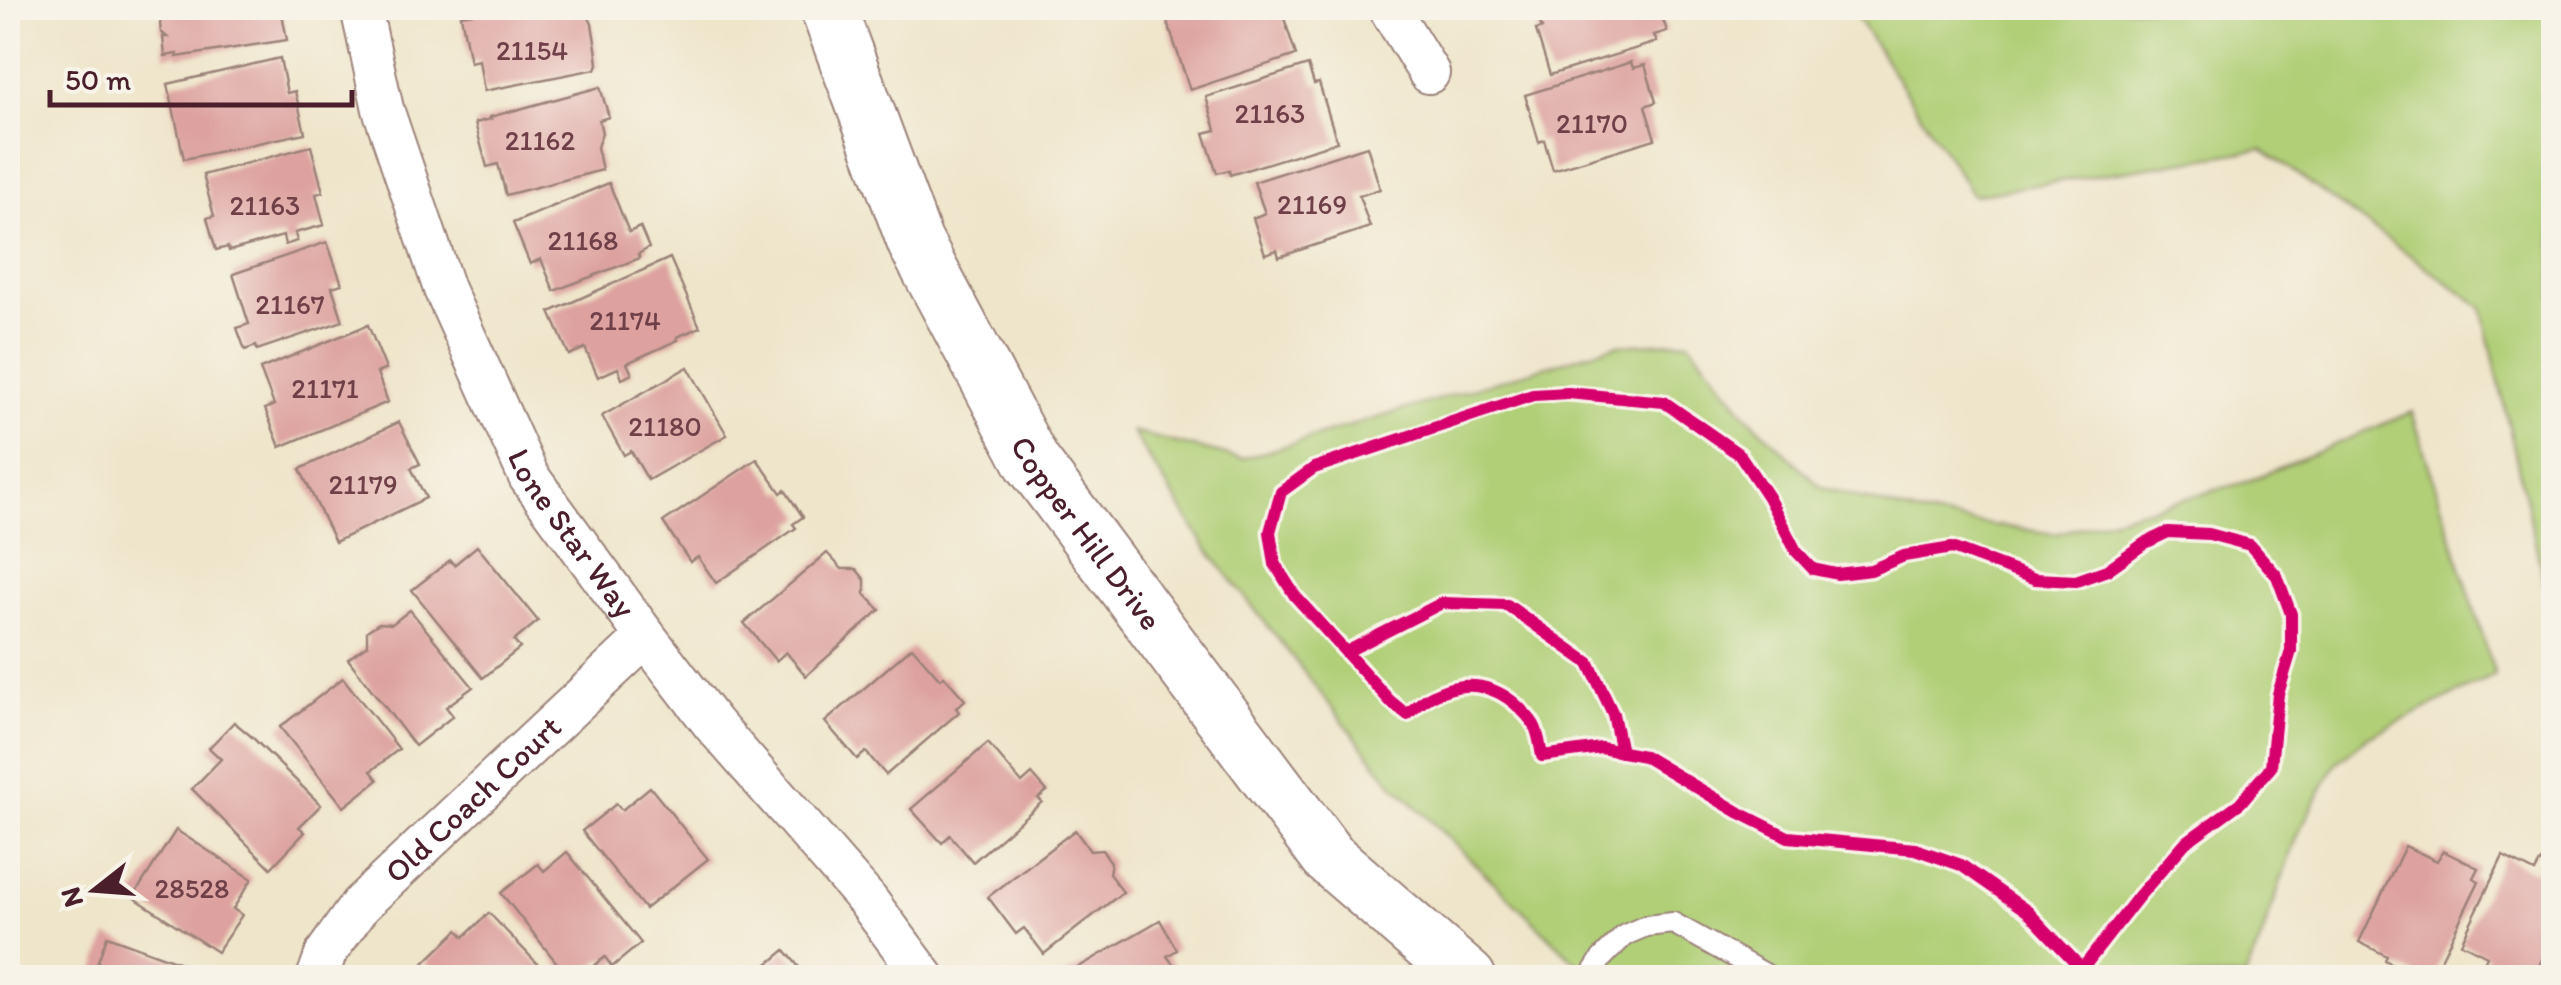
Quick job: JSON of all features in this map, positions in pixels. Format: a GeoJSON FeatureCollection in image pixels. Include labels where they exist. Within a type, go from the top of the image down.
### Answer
{"type":"FeatureCollection","features":[{"type":"Feature","properties":{"kind":"main road","name":"Copper Hill Drive"},"geometry":{"type":"LineString","coordinates":[[828,8],[916,242],[1032,462],[1328,857],[1468,978]]}},
{"type":"Feature","properties":{"kind":"street","name":"Lone Star Way"},"geometry":{"type":"LineString","coordinates":[[361,8],[384,109],[444,288],[529,477],[713,724],[867,900],[926,978]]}},
{"type":"Feature","properties":{"kind":"street"},"geometry":{"type":"LineString","coordinates":[[1389,8],[1429,73]]}},
{"type":"Feature","properties":{"kind":"street","name":"Old Coach Court"},"geometry":{"type":"LineString","coordinates":[[318,978],[326,952],[360,905],[646,637]]}},
{"type":"Feature","properties":{"kind":"lane"},"geometry":{"type":"LineString","coordinates":[[1589,978],[1602,958],[1626,935],[1646,926],[1673,923],[1772,978]]}},
{"type":"Feature","properties":{"kind":"green space"},"geometry":{"type":"Polygon","coordinates":[[[1851,8],[2553,8],[2553,621],[2482,307],[2262,149],[1973,195],[1851,8]]]}},
{"type":"Feature","properties":{"kind":"green space"},"geometry":{"type":"Polygon","coordinates":[[[1689,341],[1750,419],[1821,487],[1916,514],[2055,534],[2246,482],[2412,412],[2495,675],[2368,737],[2336,763],[2296,837],[2245,977],[1591,977],[1390,781],[1208,550],[1132,432],[1242,459],[1616,345],[1689,341]]]}},
{"type":"Feature","properties":{"kind":"building"},"geometry":{"type":"Polygon","coordinates":[[[165,8],[281,8],[287,40],[165,56],[163,37],[167,37],[160,24],[165,8]]]}},
{"type":"Feature","properties":{"kind":"building"},"geometry":{"type":"Polygon","coordinates":[[[502,8],[576,8],[577,13],[587,14],[596,48],[596,69],[484,91],[479,60],[470,62],[461,15],[502,8]]]}},
{"type":"Feature","properties":{"kind":"building"},"geometry":{"type":"Polygon","coordinates":[[[1187,8],[1273,8],[1275,14],[1282,12],[1296,55],[1190,90],[1165,15],[1187,8]]]}},
{"type":"Feature","properties":{"kind":"building"},"geometry":{"type":"Polygon","coordinates":[[[1546,8],[1659,8],[1667,31],[1654,35],[1657,42],[1550,75],[1536,30],[1542,28],[1540,23],[1550,20],[1546,8]]]}},
{"type":"Feature","properties":{"kind":"building"},"geometry":{"type":"Polygon","coordinates":[[[280,58],[287,93],[295,91],[305,133],[184,159],[168,84],[280,58]]]}},
{"type":"Feature","properties":{"kind":"building"},"geometry":{"type":"Polygon","coordinates":[[[1631,62],[1633,68],[1645,65],[1656,102],[1645,106],[1655,139],[1553,170],[1544,140],[1539,142],[1525,95],[1631,62]]]}},
{"type":"Feature","properties":{"kind":"building"},"geometry":{"type":"Polygon","coordinates":[[[1308,65],[1314,84],[1319,83],[1337,142],[1230,175],[1229,170],[1217,173],[1204,133],[1216,130],[1206,97],[1308,65]]]}},
{"type":"Feature","properties":{"kind":"building"},"geometry":{"type":"Polygon","coordinates":[[[600,87],[609,117],[599,120],[602,133],[597,147],[602,170],[506,195],[498,164],[487,167],[475,123],[600,87]]]}},
{"type":"Feature","properties":{"kind":"building"},"geometry":{"type":"Polygon","coordinates":[[[311,146],[323,192],[316,194],[324,225],[295,233],[297,241],[285,245],[283,236],[229,251],[228,247],[216,250],[207,218],[214,216],[203,175],[311,146]]]}},
{"type":"Feature","properties":{"kind":"building"},"geometry":{"type":"Polygon","coordinates":[[[1367,146],[1380,189],[1359,196],[1370,227],[1279,257],[1277,250],[1265,254],[1253,218],[1265,213],[1254,182],[1367,146]]]}},
{"type":"Feature","properties":{"kind":"building"},"geometry":{"type":"Polygon","coordinates":[[[609,183],[629,232],[640,227],[649,248],[638,254],[640,258],[554,291],[541,259],[530,264],[513,223],[609,183]]]}},
{"type":"Feature","properties":{"kind":"building"},"geometry":{"type":"Polygon","coordinates":[[[327,242],[342,284],[332,287],[343,321],[257,350],[256,346],[245,350],[237,328],[249,324],[233,274],[327,242]]]}},
{"type":"Feature","properties":{"kind":"building"},"geometry":{"type":"Polygon","coordinates":[[[670,258],[700,327],[627,363],[632,374],[622,379],[618,368],[598,377],[585,348],[569,355],[550,312],[670,258]]]}},
{"type":"Feature","properties":{"kind":"building"},"geometry":{"type":"Polygon","coordinates":[[[368,325],[386,369],[377,373],[388,402],[280,447],[265,409],[274,405],[260,369],[368,325]]]}},
{"type":"Feature","properties":{"kind":"building"},"geometry":{"type":"Polygon","coordinates":[[[688,367],[727,435],[648,480],[631,451],[624,455],[602,416],[688,367]]]}},
{"type":"Feature","properties":{"kind":"building"},"geometry":{"type":"Polygon","coordinates":[[[399,422],[420,464],[411,468],[426,498],[335,542],[300,469],[399,422]]]}},
{"type":"Feature","properties":{"kind":"building"},"geometry":{"type":"Polygon","coordinates":[[[757,459],[803,517],[793,524],[796,528],[716,583],[698,557],[690,562],[663,522],[757,459]]]}},
{"type":"Feature","properties":{"kind":"building"},"geometry":{"type":"Polygon","coordinates":[[[477,546],[538,621],[514,641],[520,648],[483,678],[412,590],[450,560],[454,565],[477,546]]]}},
{"type":"Feature","properties":{"kind":"building"},"geometry":{"type":"Polygon","coordinates":[[[827,553],[842,569],[856,569],[865,580],[865,594],[880,610],[806,676],[786,652],[776,661],[744,623],[827,553]]]}},
{"type":"Feature","properties":{"kind":"building"},"geometry":{"type":"Polygon","coordinates":[[[410,610],[473,687],[446,707],[453,716],[415,746],[348,659],[367,645],[367,631],[379,623],[392,624],[410,610]]]}},
{"type":"Feature","properties":{"kind":"building"},"geometry":{"type":"Polygon","coordinates":[[[912,647],[965,700],[956,708],[959,712],[886,775],[866,752],[857,759],[825,722],[912,647]]]}},
{"type":"Feature","properties":{"kind":"building"},"geometry":{"type":"Polygon","coordinates":[[[343,678],[399,749],[371,771],[378,780],[344,807],[280,727],[343,678]]]}},
{"type":"Feature","properties":{"kind":"building"},"geometry":{"type":"Polygon","coordinates":[[[234,722],[321,805],[299,827],[305,832],[271,868],[192,789],[221,759],[209,748],[234,722]]]}},
{"type":"Feature","properties":{"kind":"building"},"geometry":{"type":"Polygon","coordinates":[[[988,743],[1022,783],[1032,774],[1047,791],[1038,798],[1042,802],[973,862],[950,835],[942,843],[911,809],[988,743]]]}},
{"type":"Feature","properties":{"kind":"building"},"geometry":{"type":"Polygon","coordinates":[[[650,787],[708,859],[645,909],[582,831],[616,804],[622,810],[650,787]]]}},
{"type":"Feature","properties":{"kind":"building"},"geometry":{"type":"Polygon","coordinates":[[[176,830],[252,879],[233,909],[242,915],[217,952],[133,897],[176,830]]]}},
{"type":"Feature","properties":{"kind":"building"},"geometry":{"type":"Polygon","coordinates":[[[1075,830],[1090,851],[1102,850],[1111,862],[1109,874],[1123,892],[1044,954],[1024,928],[1016,934],[988,897],[1075,830]]]}},
{"type":"Feature","properties":{"kind":"building"},"geometry":{"type":"Polygon","coordinates":[[[2405,846],[2437,861],[2443,851],[2478,868],[2473,878],[2479,881],[2432,978],[2420,978],[2359,942],[2405,846]]]}},
{"type":"Feature","properties":{"kind":"building"},"geometry":{"type":"Polygon","coordinates":[[[567,852],[641,943],[612,967],[605,957],[579,978],[569,978],[501,893],[538,864],[544,871],[567,852]]]}},
{"type":"Feature","properties":{"kind":"building"},"geometry":{"type":"Polygon","coordinates":[[[2503,856],[2535,872],[2541,861],[2554,867],[2554,935],[2533,978],[2495,978],[2485,973],[2489,966],[2484,963],[2487,956],[2461,943],[2503,856]]]}},
{"type":"Feature","properties":{"kind":"building"},"geometry":{"type":"Polygon","coordinates":[[[489,913],[551,978],[439,978],[424,963],[458,930],[464,937],[489,913]]]}},
{"type":"Feature","properties":{"kind":"building"},"geometry":{"type":"Polygon","coordinates":[[[1160,920],[1177,950],[1167,956],[1173,964],[1172,978],[1060,978],[1160,920]]]}},
{"type":"Feature","properties":{"kind":"building"},"geometry":{"type":"Polygon","coordinates":[[[107,936],[200,970],[197,978],[92,978],[107,936]]]}},
{"type":"Feature","properties":{"kind":"building"},"geometry":{"type":"Polygon","coordinates":[[[785,950],[808,978],[751,978],[785,950]]]}},
{"type":"Feature","properties":{"kind":"cycle path"},"geometry":{"type":"LineString","coordinates":[[2066,978],[2082,969],[2185,843],[2240,803],[2271,767],[2278,694],[2291,651],[2291,614],[2277,576],[2250,545],[2209,534],[2168,532],[2107,570],[2076,581],[2035,579],[1952,548],[1904,556],[1871,570],[1837,574],[1813,569],[1796,551],[1768,497],[1740,455],[1664,402],[1568,393],[1533,395],[1314,468],[1281,492],[1270,532],[1275,564],[1295,596],[1407,715],[1444,690],[1485,688],[1513,702],[1527,716],[1537,732],[1542,756],[1601,748],[1644,756],[1788,837],[1915,849],[1961,865],[2027,911],[2082,969]]}},
{"type":"Feature","properties":{"kind":"cycle path"},"geometry":{"type":"LineString","coordinates":[[1346,652],[1442,603],[1507,605],[1589,663],[1613,714],[1621,752]]}}]}
